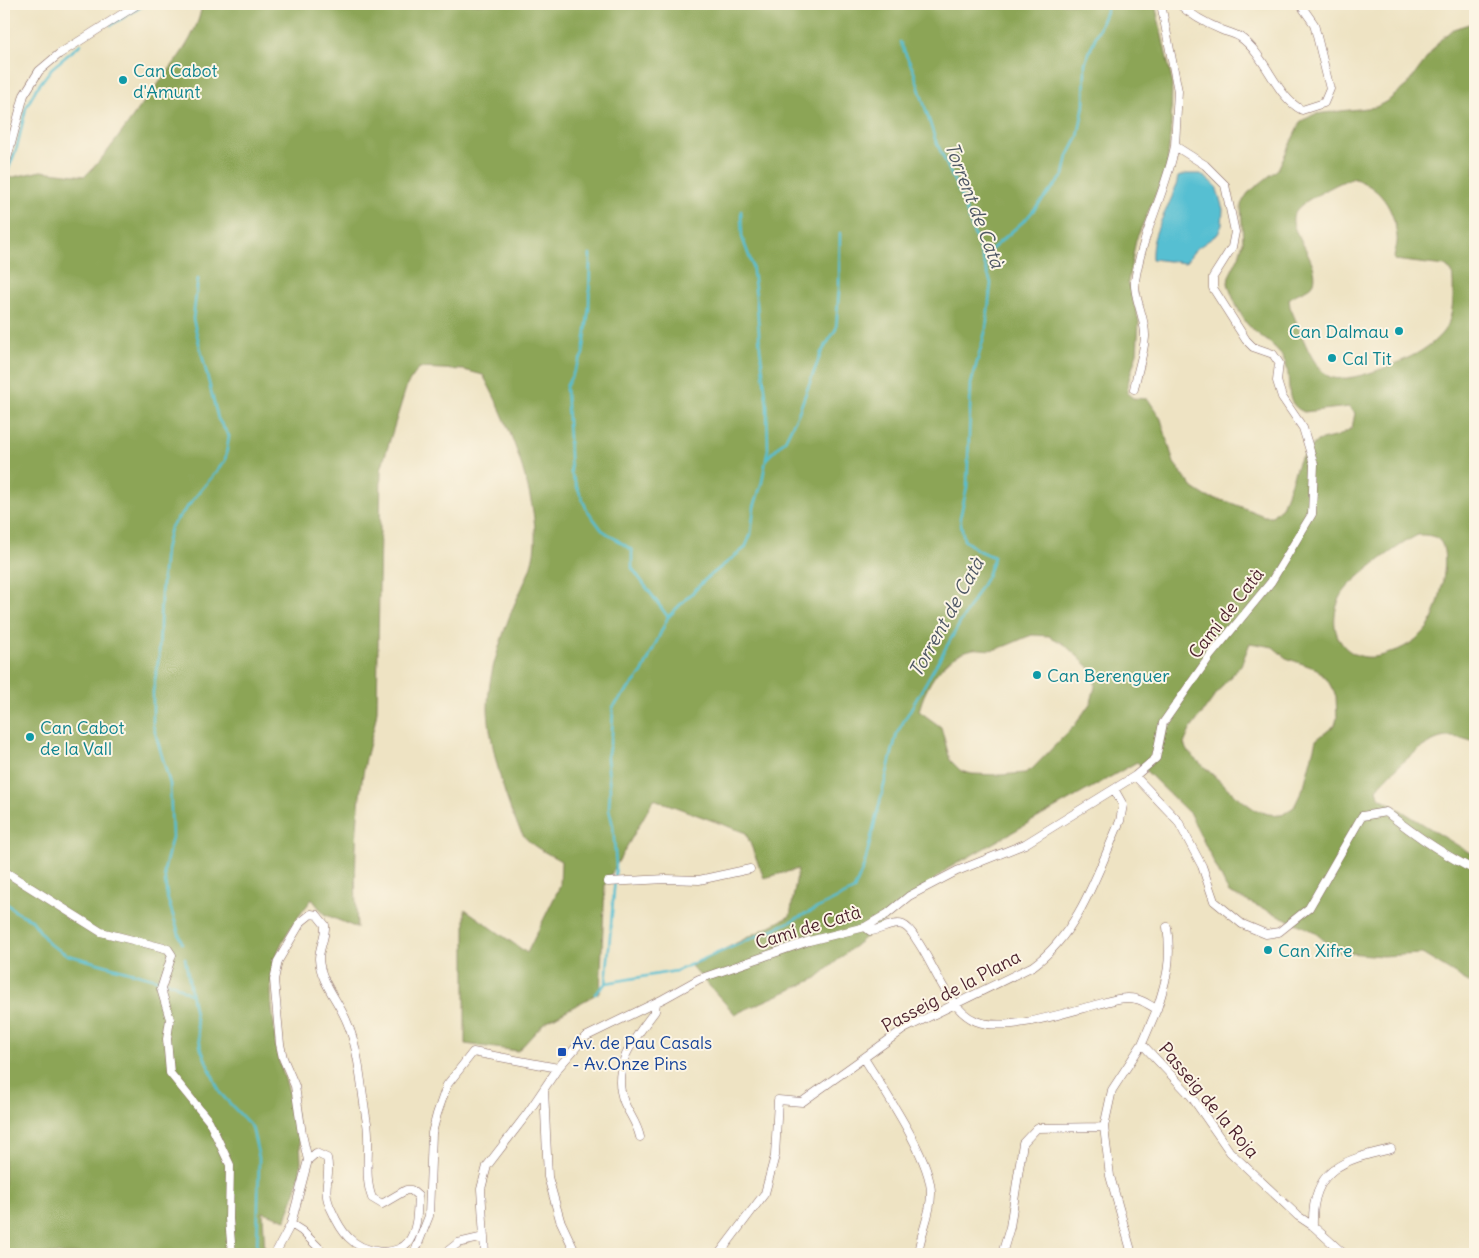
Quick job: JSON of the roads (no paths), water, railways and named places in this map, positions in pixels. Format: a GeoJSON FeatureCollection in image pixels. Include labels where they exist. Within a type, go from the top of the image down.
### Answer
{"type":"FeatureCollection","features":[{"type":"Feature","properties":{"kind":"street"},"geometry":{"type":"LineString","coordinates":[[4,170],[24,96],[39,71],[66,48],[138,4]]}},
{"type":"Feature","properties":{"kind":"street"},"geometry":{"type":"LineString","coordinates":[[1134,389],[1145,337],[1143,313],[1135,284],[1138,260],[1151,219],[1169,175],[1175,146],[1178,92],[1161,4]]}},
{"type":"Feature","properties":{"kind":"street"},"geometry":{"type":"LineString","coordinates":[[1179,4],[1197,18],[1240,37],[1265,64],[1292,105],[1302,110],[1324,103],[1330,89],[1314,24],[1300,4]]}},
{"type":"Feature","properties":{"kind":"street","name":"Camí de Catà"},"geometry":{"type":"LineString","coordinates":[[558,1068],[585,1037],[656,1003],[699,979],[809,940],[865,927],[887,914],[909,896],[957,871],[1025,844],[1135,776],[1156,758],[1163,723],[1210,656],[1271,582],[1312,514],[1314,464],[1303,428],[1282,397],[1277,381],[1279,363],[1274,354],[1253,347],[1246,340],[1213,288],[1213,277],[1232,247],[1235,232],[1225,185],[1205,165],[1175,146]]}},
{"type":"Feature","properties":{"kind":"street"},"geometry":{"type":"LineString","coordinates":[[1135,776],[1178,821],[1202,866],[1214,901],[1242,924],[1266,934],[1279,932],[1309,908],[1362,816],[1386,812],[1420,838],[1475,870]]}},
{"type":"Feature","properties":{"kind":"street","name":"Passeig de la Plana"},"geometry":{"type":"LineString","coordinates":[[719,1254],[765,1193],[775,1156],[778,1100],[802,1102],[904,1029],[1033,966],[1044,958],[1072,925],[1120,821],[1122,805],[1114,789]]}},
{"type":"Feature","properties":{"kind":"street"},"geometry":{"type":"LineString","coordinates":[[608,882],[666,879],[699,880],[750,869]]}},
{"type":"Feature","properties":{"kind":"street"},"geometry":{"type":"LineString","coordinates":[[4,871],[101,932],[168,949],[172,955],[161,989],[170,1019],[167,1039],[170,1073],[209,1121],[230,1166],[229,1218],[232,1254]]}},
{"type":"Feature","properties":{"kind":"street"},"geometry":{"type":"LineString","coordinates":[[276,1254],[291,1224],[308,1160],[295,1086],[283,1058],[280,1044],[274,980],[275,971],[283,953],[301,922],[311,914],[317,915],[325,925],[319,959],[322,972],[348,1023],[356,1059],[369,1135],[367,1181],[369,1190],[372,1198],[382,1204],[406,1190],[411,1190],[418,1196],[418,1214],[409,1241],[395,1252],[386,1254],[366,1250],[349,1238],[331,1209],[327,1196],[325,1185],[329,1165],[327,1158],[316,1153],[308,1160]]}},
{"type":"Feature","properties":{"kind":"street"},"geometry":{"type":"LineString","coordinates":[[865,927],[870,931],[878,931],[893,925],[902,925],[908,929],[923,949],[954,1003],[974,1020],[992,1025],[1040,1019],[1118,999],[1136,999],[1157,1009]]}},
{"type":"Feature","properties":{"kind":"street"},"geometry":{"type":"LineString","coordinates":[[1132,1254],[1110,1176],[1104,1127],[1112,1090],[1142,1044],[1157,1009],[1168,975],[1170,945],[1167,927]]}},
{"type":"Feature","properties":{"kind":"street"},"geometry":{"type":"LineString","coordinates":[[640,1137],[637,1123],[625,1104],[619,1080],[625,1053],[655,1011],[656,1003]]}},
{"type":"Feature","properties":{"kind":"street","name":"Passeig de la Roja"},"geometry":{"type":"LineString","coordinates":[[1142,1044],[1191,1096],[1230,1152],[1298,1216],[1313,1226],[1344,1254]]}},
{"type":"Feature","properties":{"kind":"street"},"geometry":{"type":"LineString","coordinates":[[414,1254],[429,1216],[432,1133],[437,1114],[447,1085],[473,1052],[558,1068],[487,1166],[481,1189],[485,1254]]}},
{"type":"Feature","properties":{"kind":"street"},"geometry":{"type":"LineString","coordinates":[[864,1058],[911,1136],[930,1180],[932,1196],[920,1238],[918,1254]]}},
{"type":"Feature","properties":{"kind":"street"},"geometry":{"type":"LineString","coordinates":[[544,1089],[548,1177],[560,1220],[576,1254]]}},
{"type":"Feature","properties":{"kind":"street"},"geometry":{"type":"LineString","coordinates":[[1002,1254],[1010,1227],[1022,1143],[1037,1128],[1104,1127]]}},
{"type":"Feature","properties":{"kind":"street"},"geometry":{"type":"LineString","coordinates":[[1313,1226],[1313,1202],[1318,1185],[1329,1172],[1347,1161],[1391,1149]]}},
{"type":"Feature","properties":{"kind":"street"},"geometry":{"type":"LineString","coordinates":[[291,1224],[302,1231],[325,1254]]}},
{"type":"Feature","properties":{"kind":"street"},"geometry":{"type":"LineString","coordinates":[[444,1254],[458,1243],[484,1237]]}},
{"type":"Feature","properties":{"kind":"water"},"geometry":{"type":"Polygon","coordinates":[[[1186,174],[1201,174],[1216,186],[1223,209],[1222,225],[1218,234],[1196,249],[1185,263],[1152,259],[1152,248],[1158,228],[1172,198],[1178,177],[1186,174]]]}},
{"type":"Feature","properties":{"kind":"waterway"},"geometry":{"type":"LineString","coordinates":[[111,25],[146,4]]}},
{"type":"Feature","properties":{"kind":"waterway"},"geometry":{"type":"LineString","coordinates":[[984,256],[1026,219],[1064,175],[1068,156],[1078,137],[1084,105],[1085,63],[1109,4]]}},
{"type":"Feature","properties":{"kind":"waterway","name":"Torrent de Catà"},"geometry":{"type":"LineString","coordinates":[[595,994],[606,983],[676,971],[783,925],[854,890],[864,866],[897,733],[987,576],[994,557],[979,551],[964,540],[960,518],[967,487],[971,384],[986,329],[991,283],[961,196],[935,139],[914,72],[900,42]]}},
{"type":"Feature","properties":{"kind":"waterway"},"geometry":{"type":"LineString","coordinates":[[4,181],[17,147],[26,108],[36,89],[52,68],[81,44]]}},
{"type":"Feature","properties":{"kind":"waterway"},"geometry":{"type":"LineString","coordinates":[[606,983],[616,866],[613,826],[609,809],[610,790],[607,758],[612,734],[613,707],[642,673],[668,617],[706,579],[745,548],[751,534],[754,507],[762,482],[768,449],[767,405],[757,304],[752,264],[742,237],[741,211]]}},
{"type":"Feature","properties":{"kind":"waterway"},"geometry":{"type":"LineString","coordinates":[[766,459],[785,440],[798,414],[821,353],[836,329],[840,233]]}},
{"type":"Feature","properties":{"kind":"waterway"},"geometry":{"type":"LineString","coordinates":[[590,255],[589,308],[583,354],[566,387],[571,473],[587,510],[602,530],[632,550],[632,568],[668,617]]}},
{"type":"Feature","properties":{"kind":"waterway"},"geometry":{"type":"LineString","coordinates":[[182,943],[167,897],[164,871],[172,837],[170,784],[153,725],[153,692],[159,656],[165,550],[170,528],[225,461],[229,436],[218,419],[193,319],[198,279]]}},
{"type":"Feature","properties":{"kind":"waterway"},"geometry":{"type":"LineString","coordinates":[[4,901],[16,912],[31,919],[49,944],[68,955],[174,984],[191,995]]}},
{"type":"Feature","properties":{"kind":"waterway"},"geometry":{"type":"LineString","coordinates":[[185,958],[201,1049],[220,1093],[252,1127],[259,1158],[257,1254]]}},
{"type":"Feature","properties":{"kind":"place","name":"Can Cabot d'Amunt"},"geometry":{"type":"Point","coordinates":[123,80]}},
{"type":"Feature","properties":{"kind":"place","name":"Can Dalmau"},"geometry":{"type":"Point","coordinates":[1399,331]}},
{"type":"Feature","properties":{"kind":"place","name":"Cal Tit"},"geometry":{"type":"Point","coordinates":[1332,358]}},
{"type":"Feature","properties":{"kind":"place","name":"Can Berenguer"},"geometry":{"type":"Point","coordinates":[1037,675]}},
{"type":"Feature","properties":{"kind":"place","name":"Can Cabot de la Vall"},"geometry":{"type":"Point","coordinates":[30,737]}},
{"type":"Feature","properties":{"kind":"place","name":"Can Xifre"},"geometry":{"type":"Point","coordinates":[1268,950]}},
{"type":"Feature","properties":{"kind":"place","name":"Av. de Pau Casals - Av.Onze Pins"},"geometry":{"type":"Point","coordinates":[562,1052]}}]}
